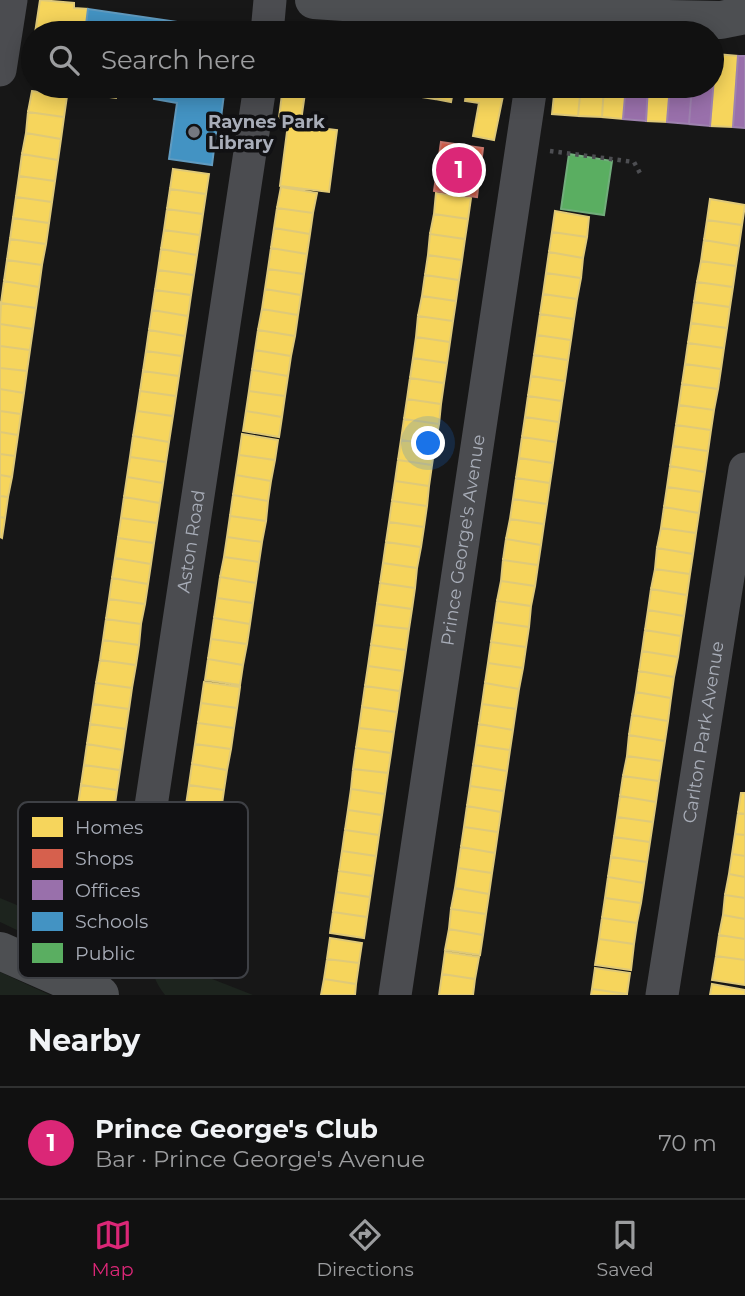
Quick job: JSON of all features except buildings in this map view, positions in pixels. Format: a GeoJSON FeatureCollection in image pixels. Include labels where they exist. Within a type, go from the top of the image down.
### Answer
{"type":"FeatureCollection","features":[{"type":"Feature","properties":{"kind":"main road"},"geometry":{"type":"LineString","coordinates":[[314,0],[526,16],[611,8],[721,20],[745,15]]}},
{"type":"Feature","properties":{"kind":"main road"},"geometry":{"type":"LineString","coordinates":[[0,951],[18,957]]}},
{"type":"Feature","properties":{"kind":"main road"},"geometry":{"type":"LineString","coordinates":[[75,978],[111,991]]}},
{"type":"Feature","properties":{"kind":"street"},"geometry":{"type":"LineString","coordinates":[[0,70],[11,0]]}},
{"type":"Feature","properties":{"kind":"street"},"geometry":{"type":"LineString","coordinates":[[269,21],[270,0]]}},
{"type":"Feature","properties":{"kind":"street","name":"Aston Road"},"geometry":{"type":"LineString","coordinates":[[152,802],[258,98]]}},
{"type":"Feature","properties":{"kind":"street","name":"Prince George's Avenue"},"geometry":{"type":"LineString","coordinates":[[395,995],[529,98]]}},
{"type":"Feature","properties":{"kind":"street","name":"Carlton Park Avenue"},"geometry":{"type":"LineString","coordinates":[[662,995],[745,469]]}},
{"type":"Feature","properties":{"kind":"path"},"geometry":{"type":"LineString","coordinates":[[521,147],[634,162],[641,175]]}},
{"type":"Feature","properties":{"kind":"shaded area"},"geometry":{"type":"Polygon","coordinates":[[[0,898],[18,905],[18,931],[0,922],[0,898]]]}},
{"type":"Feature","properties":{"kind":"shaded area"},"geometry":{"type":"Polygon","coordinates":[[[0,972],[50,995],[0,995],[0,972]]]}},
{"type":"Feature","properties":{"kind":"shaded area"},"geometry":{"type":"Polygon","coordinates":[[[155,978],[210,978],[253,995],[165,995],[155,978]]]}},
{"type":"Feature","properties":{"kind":"place","name":"Raynes Park Library"},"geometry":{"type":"Point","coordinates":[194,132]}},
{"type":"Feature","properties":{"kind":"place","name":"Prince George's Club"},"geometry":{"type":"Point","coordinates":[459,170]}}]}
